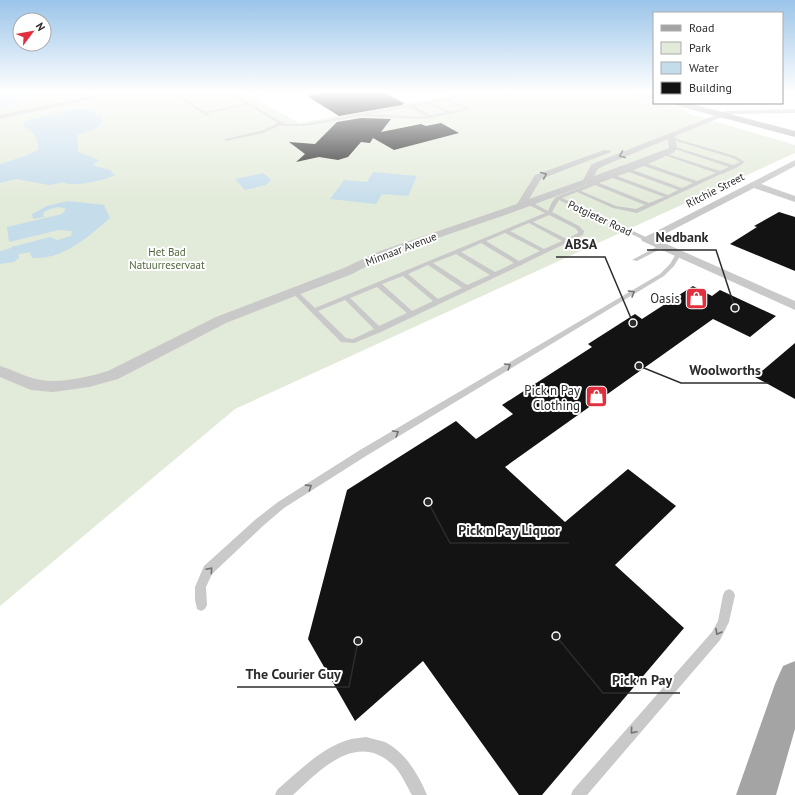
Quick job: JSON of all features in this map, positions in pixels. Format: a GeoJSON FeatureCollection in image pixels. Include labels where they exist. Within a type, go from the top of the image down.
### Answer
{"type":"FeatureCollection","features":[{"type":"Feature","properties":{"kind":"main road"},"geometry":{"type":"LineString","coordinates":[[778,129],[793,133]]}},
{"type":"Feature","properties":{"kind":"main road"},"geometry":{"type":"LineString","coordinates":[[778,129],[793,133]]}},
{"type":"Feature","properties":{"kind":"main road"},"geometry":{"type":"LineString","coordinates":[[756,795],[787,696],[795,678]]}},
{"type":"Feature","properties":{"kind":"street"},"geometry":{"type":"LineString","coordinates":[[525,204],[538,177],[676,129]]}},
{"type":"Feature","properties":{"kind":"street"},"geometry":{"type":"LineString","coordinates":[[590,182],[594,167],[686,129]]}},
{"type":"Feature","properties":{"kind":"street"},"geometry":{"type":"LineString","coordinates":[[671,136],[673,147]]}},
{"type":"Feature","properties":{"kind":"street","name":"Minnaar Avenue"},"geometry":{"type":"LineString","coordinates":[[0,371],[31,384],[53,386],[89,382],[119,372],[221,320],[348,271],[401,247],[590,182],[665,154],[673,147]]}},
{"type":"Feature","properties":{"kind":"street","name":"Ritchie Street"},"geometry":{"type":"LineString","coordinates":[[646,238],[795,163]]}},
{"type":"Feature","properties":{"kind":"street"},"geometry":{"type":"LineString","coordinates":[[753,184],[795,199]]}},
{"type":"Feature","properties":{"kind":"street","name":"Potgieter Road"},"geometry":{"type":"LineString","coordinates":[[646,238],[795,306]]}},
{"type":"Feature","properties":{"kind":"lane"},"geometry":{"type":"LineString","coordinates":[[226,140],[262,132],[268,129]]}},
{"type":"Feature","properties":{"kind":"lane"},"geometry":{"type":"LineString","coordinates":[[576,190],[622,209],[637,211],[743,162],[671,136]]}},
{"type":"Feature","properties":{"kind":"lane"},"geometry":{"type":"LineString","coordinates":[[673,147],[734,167]]}},
{"type":"Feature","properties":{"kind":"lane"},"geometry":{"type":"LineString","coordinates":[[313,311],[549,213],[554,202],[558,198],[590,182],[629,170],[665,154],[722,173]]}},
{"type":"Feature","properties":{"kind":"lane"},"geometry":{"type":"LineString","coordinates":[[644,164],[697,183]]}},
{"type":"Feature","properties":{"kind":"lane"},"geometry":{"type":"LineString","coordinates":[[629,170],[682,190]]}},
{"type":"Feature","properties":{"kind":"lane"},"geometry":{"type":"LineString","coordinates":[[612,176],[667,196]]}},
{"type":"Feature","properties":{"kind":"lane"},"geometry":{"type":"LineString","coordinates":[[590,182],[649,206]]}},
{"type":"Feature","properties":{"kind":"lane","name":"Potgieter Road"},"geometry":{"type":"LineString","coordinates":[[558,198],[646,238]]}},
{"type":"Feature","properties":{"kind":"lane"},"geometry":{"type":"LineString","coordinates":[[294,291],[344,340],[354,341],[567,242],[581,234],[581,231],[549,213],[525,204]]}},
{"type":"Feature","properties":{"kind":"lane"},"geometry":{"type":"LineString","coordinates":[[528,221],[567,242]]}},
{"type":"Feature","properties":{"kind":"lane"},"geometry":{"type":"LineString","coordinates":[[505,231],[545,252]]}},
{"type":"Feature","properties":{"kind":"lane"},"geometry":{"type":"LineString","coordinates":[[481,241],[520,264]]}},
{"type":"Feature","properties":{"kind":"lane"},"geometry":{"type":"LineString","coordinates":[[635,260],[662,246]]}},
{"type":"Feature","properties":{"kind":"lane"},"geometry":{"type":"LineString","coordinates":[[456,251],[495,275]]}},
{"type":"Feature","properties":{"kind":"lane"},"geometry":{"type":"LineString","coordinates":[[201,605],[199,590],[202,580],[208,570],[272,512],[363,453],[662,275],[672,265],[679,253]]}},
{"type":"Feature","properties":{"kind":"lane"},"geometry":{"type":"LineString","coordinates":[[428,263],[467,288]]}},
{"type":"Feature","properties":{"kind":"lane"},"geometry":{"type":"LineString","coordinates":[[403,273],[438,302]]}},
{"type":"Feature","properties":{"kind":"lane"},"geometry":{"type":"LineString","coordinates":[[378,284],[412,314]]}},
{"type":"Feature","properties":{"kind":"lane"},"geometry":{"type":"LineString","coordinates":[[346,297],[379,330]]}},
{"type":"Feature","properties":{"kind":"lane"},"geometry":{"type":"LineString","coordinates":[[578,795],[716,636],[723,622],[729,595]]}},
{"type":"Feature","properties":{"kind":"lane"},"geometry":{"type":"LineString","coordinates":[[282,795],[328,755],[349,746],[368,743],[386,750],[397,759],[420,795]]}},
{"type":"Feature","properties":{"kind":"green space","name":"Het Bad Natuurreservaat"},"geometry":{"type":"Polygon","coordinates":[[[0,129],[741,129],[795,145],[795,153],[235,409],[0,606],[0,129]]]}},
{"type":"Feature","properties":{"kind":"water"},"geometry":{"type":"Polygon","coordinates":[[[28,129],[95,129],[77,135],[78,152],[99,160],[92,165],[110,170],[115,175],[83,184],[70,184],[65,183],[66,182],[49,185],[16,179],[0,183],[0,164],[28,155],[38,150],[37,138],[28,129]]]}},
{"type":"Feature","properties":{"kind":"water"},"geometry":{"type":"Polygon","coordinates":[[[373,172],[417,176],[408,196],[382,194],[376,204],[330,199],[344,180],[367,182],[373,172]]]}},
{"type":"Feature","properties":{"kind":"water"},"geometry":{"type":"Polygon","coordinates":[[[263,173],[271,180],[266,185],[245,190],[235,179],[263,173]]]}},
{"type":"Feature","properties":{"kind":"water"},"geometry":{"type":"Polygon","coordinates":[[[68,201],[104,205],[110,218],[84,240],[65,251],[43,258],[32,258],[30,252],[19,254],[19,258],[14,262],[0,264],[0,251],[50,237],[57,240],[71,236],[72,231],[59,230],[9,242],[7,227],[62,214],[66,209],[57,207],[51,208],[43,213],[44,217],[33,219],[32,214],[47,206],[68,201]]]}},
{"type":"Feature","properties":{"kind":"building"},"geometry":{"type":"Polygon","coordinates":[[[330,129],[383,129],[381,132],[396,129],[452,129],[459,133],[394,150],[373,138],[370,143],[361,142],[348,157],[338,160],[319,157],[296,162],[305,154],[289,142],[315,144],[330,129]]]}},
{"type":"Feature","properties":{"kind":"building"},"geometry":{"type":"Polygon","coordinates":[[[779,212],[795,217],[795,271],[730,244],[757,227],[754,226],[779,212]]]}},
{"type":"Feature","properties":{"kind":"building"},"geometry":{"type":"Polygon","coordinates":[[[693,286],[712,296],[720,290],[776,316],[750,337],[713,319],[505,467],[565,522],[628,469],[676,506],[615,565],[684,628],[542,795],[519,795],[423,661],[355,721],[308,639],[347,490],[456,421],[476,439],[513,414],[502,405],[592,347],[588,344],[635,314],[642,319],[693,286]]]}},
{"type":"Feature","properties":{"kind":"building"},"geometry":{"type":"Polygon","coordinates":[[[795,343],[795,399],[755,377],[795,343]]]}},
{"type":"Feature","properties":{"kind":"place","name":"Oasis"},"geometry":{"type":"Point","coordinates":[696,298]}},
{"type":"Feature","properties":{"kind":"place","name":"Nedbank"},"geometry":{"type":"Point","coordinates":[735,308]}},
{"type":"Feature","properties":{"kind":"place","name":"ABSA"},"geometry":{"type":"Point","coordinates":[633,323]}},
{"type":"Feature","properties":{"kind":"place","name":"Woolworths"},"geometry":{"type":"Point","coordinates":[639,366]}},
{"type":"Feature","properties":{"kind":"place","name":"Pick n Pay Clothing"},"geometry":{"type":"Point","coordinates":[596,397]}},
{"type":"Feature","properties":{"kind":"place","name":"Pick n Pay Liquor"},"geometry":{"type":"Point","coordinates":[428,502]}},
{"type":"Feature","properties":{"kind":"place","name":"Pick n Pay"},"geometry":{"type":"Point","coordinates":[556,636]}},
{"type":"Feature","properties":{"kind":"place","name":"The Courier Guy"},"geometry":{"type":"Point","coordinates":[358,641]}}]}
